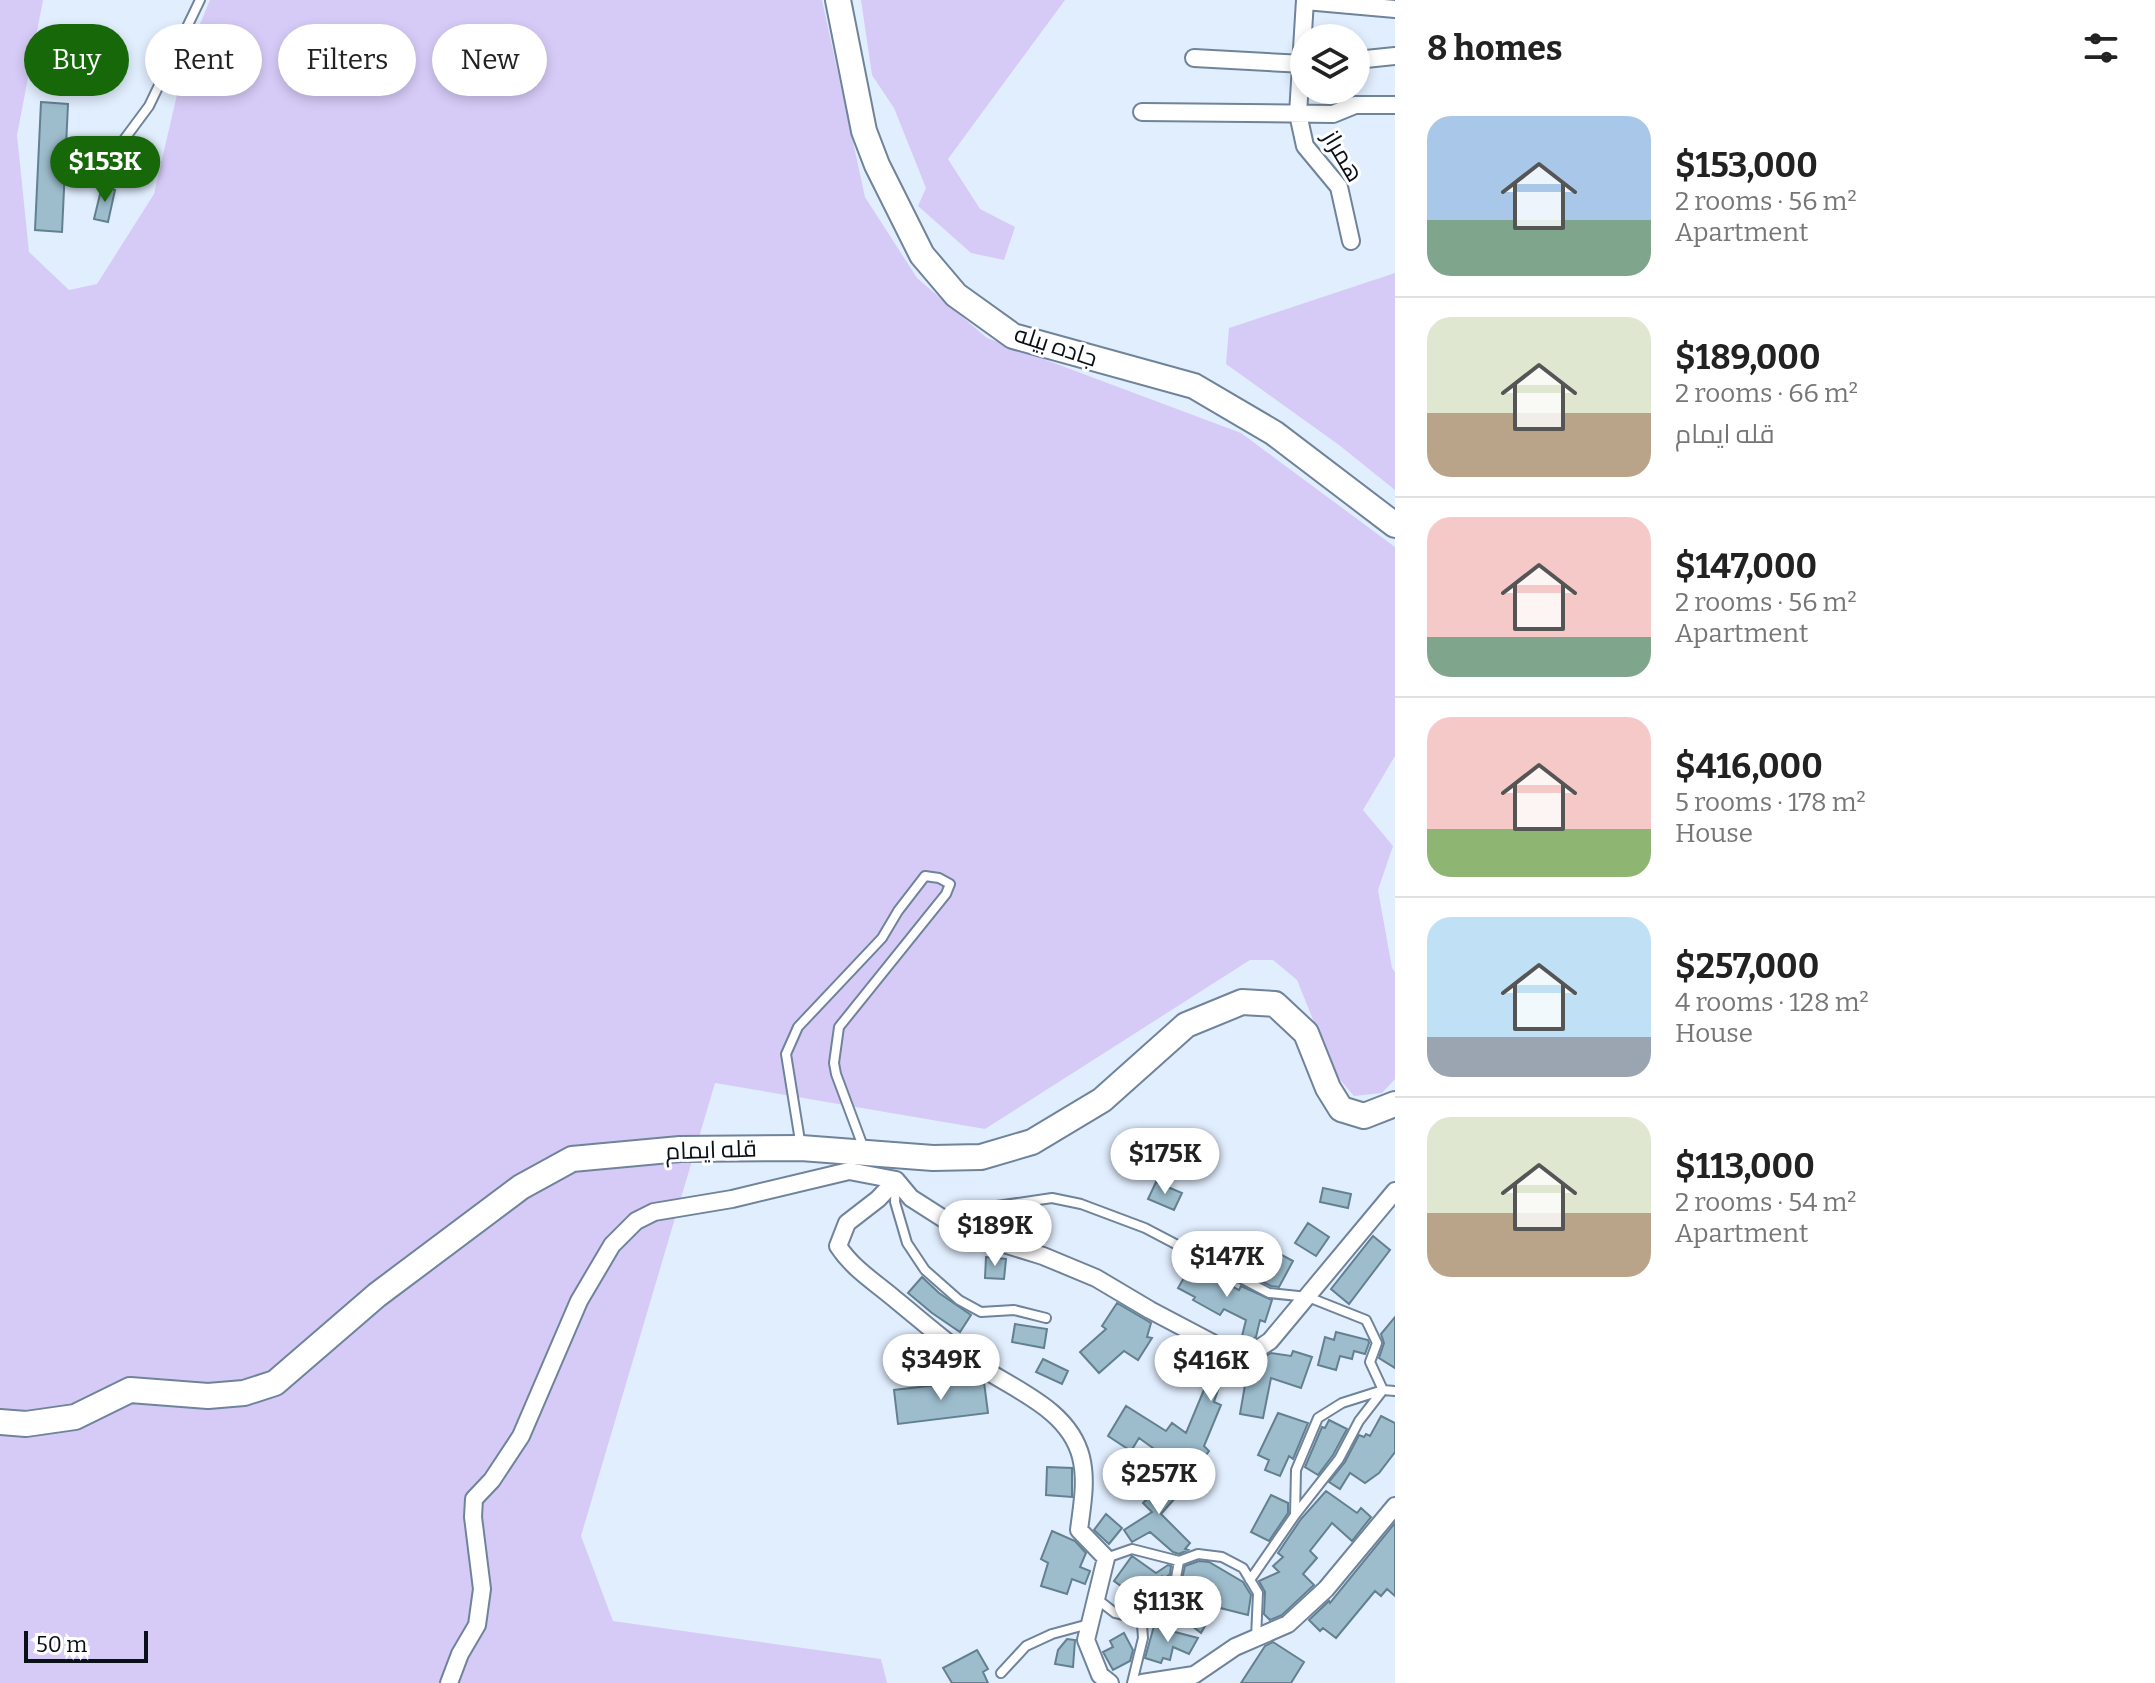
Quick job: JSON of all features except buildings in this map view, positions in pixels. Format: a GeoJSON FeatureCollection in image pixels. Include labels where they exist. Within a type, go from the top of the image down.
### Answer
{"type":"FeatureCollection","features":[{"type":"Feature","properties":{"kind":"street","name":"جاده بیله"},"geometry":{"type":"LineString","coordinates":[[838,0],[864,131],[877,165],[922,255],[956,295],[1013,336],[1194,386],[1274,433],[1395,525]]}},
{"type":"Feature","properties":{"kind":"street"},"geometry":{"type":"LineString","coordinates":[[1305,0],[1395,9]]}},
{"type":"Feature","properties":{"kind":"street","name":"همراز"},"geometry":{"type":"LineString","coordinates":[[1304,24],[1305,0]]}},
{"type":"Feature","properties":{"kind":"street"},"geometry":{"type":"LineString","coordinates":[[1370,59],[1395,56]]}},
{"type":"Feature","properties":{"kind":"street"},"geometry":{"type":"LineString","coordinates":[[1194,58],[1290,63]]}},
{"type":"Feature","properties":{"kind":"street","name":"همراز"},"geometry":{"type":"LineString","coordinates":[[1299,104],[1298,114],[1305,146],[1339,187],[1351,241]]}},
{"type":"Feature","properties":{"kind":"street"},"geometry":{"type":"LineString","coordinates":[[1142,112],[1333,114],[1355,105],[1395,105]]}},
{"type":"Feature","properties":{"kind":"street","name":"قله ایمام"},"geometry":{"type":"LineString","coordinates":[[0,1422],[26,1424],[75,1417],[130,1390],[208,1396],[244,1393],[275,1383],[377,1295],[521,1187],[572,1159],[680,1149],[801,1148],[933,1158],[981,1157],[1032,1142],[1102,1100],[1186,1025],[1242,1002],[1275,1004],[1306,1033],[1328,1088],[1341,1109],[1364,1116],[1395,1104]]}},
{"type":"Feature","properties":{"kind":"street"},"geometry":{"type":"LineString","coordinates":[[449,1683],[460,1654],[477,1625],[482,1589],[473,1517],[474,1499],[492,1480],[521,1436],[579,1301],[612,1245],[636,1221],[654,1212],[732,1199],[849,1171],[896,1180],[911,1198],[947,1221],[975,1235],[1043,1256],[1096,1278],[1243,1359],[1270,1341],[1395,1191]]}},
{"type":"Feature","properties":{"kind":"street"},"geometry":{"type":"LineString","coordinates":[[896,1180],[878,1199],[847,1223],[838,1246],[848,1262],[935,1334],[1047,1408],[1068,1431],[1081,1454],[1084,1482],[1079,1530],[1106,1558],[1086,1640],[1100,1675],[1110,1683]]}},
{"type":"Feature","properties":{"kind":"street"},"geometry":{"type":"LineString","coordinates":[[1142,1683],[1192,1679],[1235,1647],[1288,1624],[1326,1589],[1395,1506]]}},
{"type":"Feature","properties":{"kind":"lane"},"geometry":{"type":"LineString","coordinates":[[100,172],[149,106],[200,0]]}},
{"type":"Feature","properties":{"kind":"lane"},"geometry":{"type":"LineString","coordinates":[[801,1148],[786,1054],[798,1027],[882,938],[914,887],[925,876],[939,878],[950,884],[946,894],[839,1027],[834,1063],[836,1074],[866,1152]]}},
{"type":"Feature","properties":{"kind":"lane"},"geometry":{"type":"LineString","coordinates":[[896,1180],[895,1202],[907,1243],[925,1270],[959,1300],[981,1312],[1014,1310],[1046,1318]]}},
{"type":"Feature","properties":{"kind":"lane"},"geometry":{"type":"LineString","coordinates":[[947,1221],[983,1208],[1052,1198],[1081,1204],[1145,1228],[1269,1293],[1308,1297],[1366,1320],[1377,1343],[1370,1362],[1383,1390]]}},
{"type":"Feature","properties":{"kind":"lane"},"geometry":{"type":"LineString","coordinates":[[1250,1580],[1339,1459],[1359,1421],[1383,1390]]}},
{"type":"Feature","properties":{"kind":"lane"},"geometry":{"type":"LineString","coordinates":[[1295,1515],[1296,1470],[1318,1418],[1342,1403],[1383,1390],[1395,1391]]}},
{"type":"Feature","properties":{"kind":"lane"},"geometry":{"type":"LineString","coordinates":[[1106,1558],[1132,1549],[1179,1561],[1198,1554],[1222,1557],[1243,1568],[1258,1593],[1256,1638]]}},
{"type":"Feature","properties":{"kind":"lane"},"geometry":{"type":"LineString","coordinates":[[1132,1683],[1143,1638],[1142,1625],[1165,1586],[1176,1578],[1179,1561]]}},
{"type":"Feature","properties":{"kind":"lane"},"geometry":{"type":"LineString","coordinates":[[1096,1599],[1115,1613],[1134,1618],[1142,1625]]}},
{"type":"Feature","properties":{"kind":"lane"},"geometry":{"type":"LineString","coordinates":[[1001,1673],[1026,1646],[1052,1634],[1090,1623]]}},
{"type":"Feature","properties":{"kind":"shaded area"},"geometry":{"type":"Polygon","coordinates":[[[0,0],[43,0],[38,24],[24,24],[25,96],[17,135],[29,252],[69,290],[97,284],[154,194],[177,96],[262,96],[262,24],[200,24],[210,0],[822,0],[865,197],[917,278],[987,338],[1241,433],[1395,547],[1395,756],[1363,810],[1393,846],[1378,890],[1395,972],[1395,1079],[1382,1093],[1354,1096],[1335,1074],[1297,980],[1273,960],[1250,960],[985,1129],[715,1083],[581,1536],[613,1621],[881,1659],[887,1683],[0,1683],[0,0]]]}},
{"type":"Feature","properties":{"kind":"shaded area"},"geometry":{"type":"Polygon","coordinates":[[[861,0],[1065,0],[948,159],[980,209],[1015,227],[1004,260],[971,253],[918,206],[926,188],[894,108],[872,75],[861,0]]]}},
{"type":"Feature","properties":{"kind":"shaded area"},"geometry":{"type":"Polygon","coordinates":[[[1395,273],[1395,490],[1339,445],[1226,364],[1229,328],[1395,273]]]}}]}
